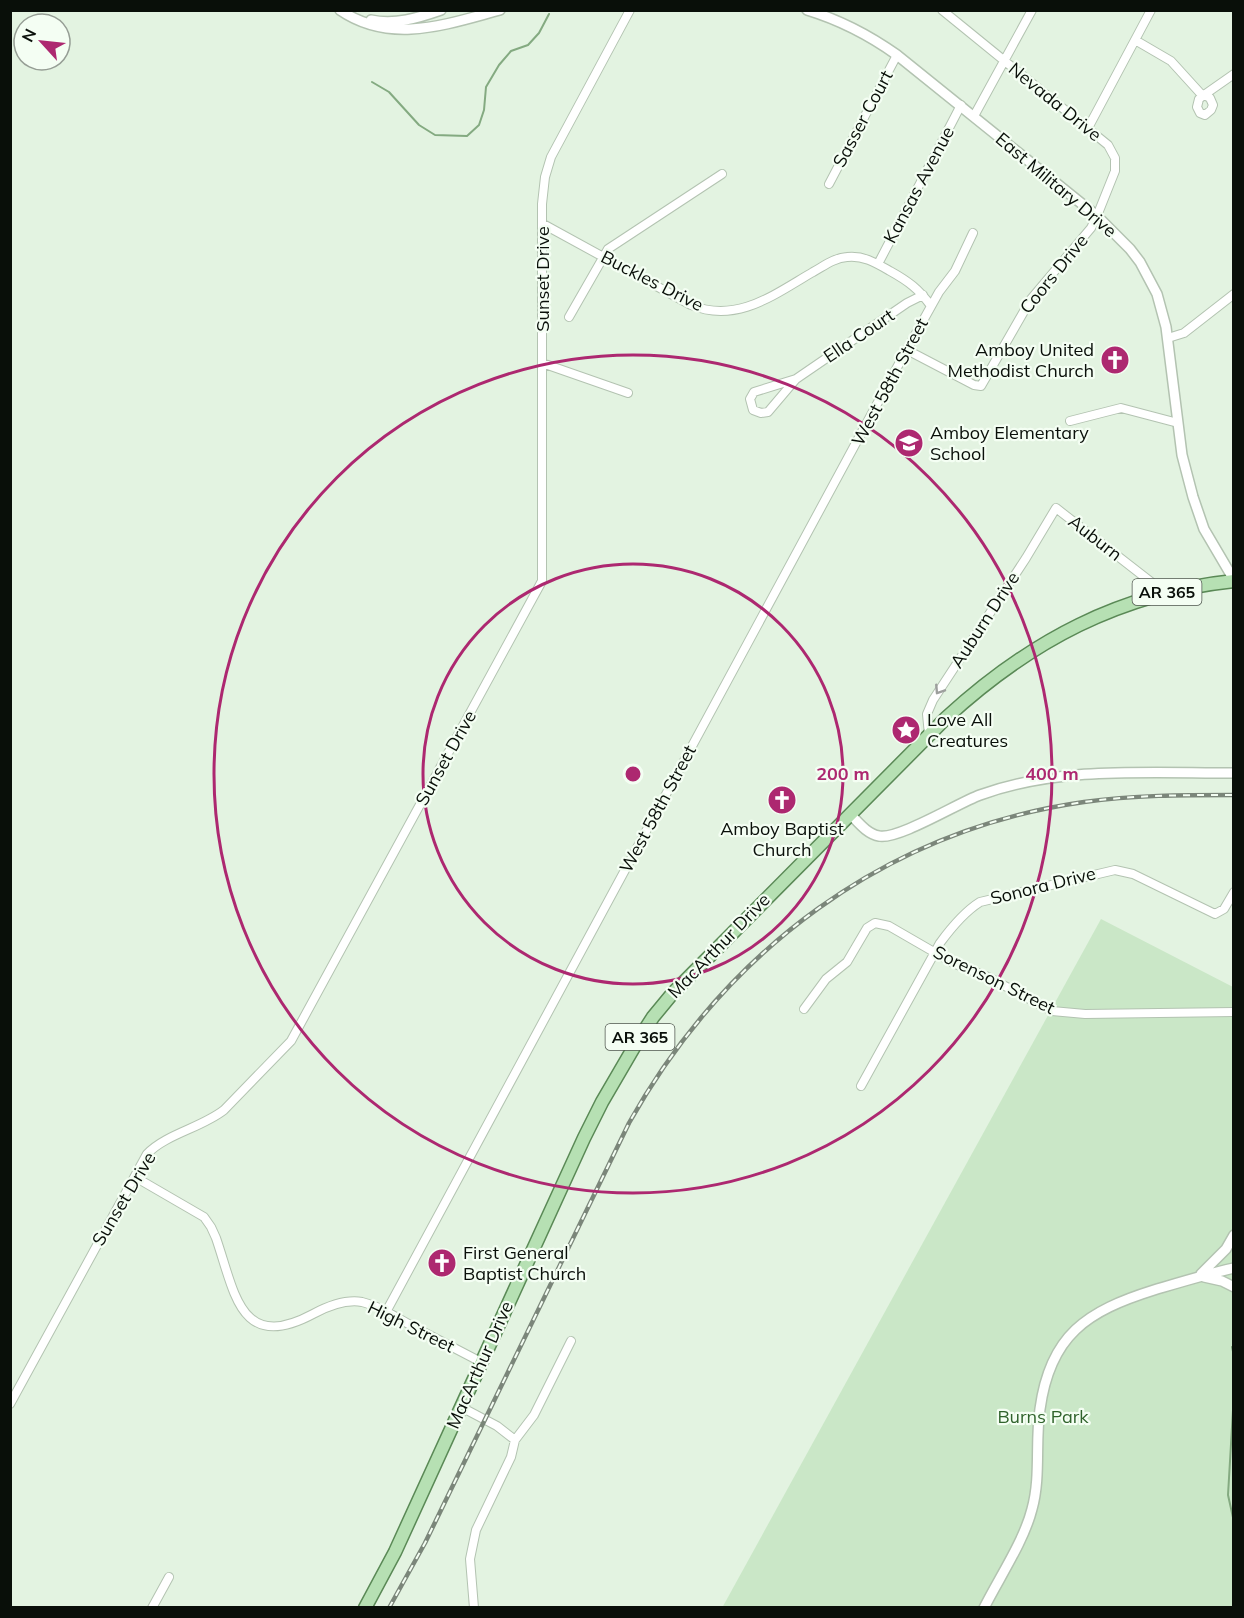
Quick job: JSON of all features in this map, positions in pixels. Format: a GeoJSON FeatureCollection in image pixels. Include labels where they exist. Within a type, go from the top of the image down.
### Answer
{"type":"FeatureCollection","features":[{"type":"Feature","properties":{"kind":"main road","name":"MacArthur Drive"},"geometry":{"type":"LineString","coordinates":[[365,1608],[394,1552],[598,1111],[653,1017],[672,994],[928,735],[986,682],[1030,652],[1098,615],[1158,594],[1233,580]]}},
{"type":"Feature","properties":{"kind":"street"},"geometry":{"type":"LineString","coordinates":[[340,10],[367,24],[389,30],[431,28],[479,13],[500,10]]}},
{"type":"Feature","properties":{"kind":"street"},"geometry":{"type":"LineString","coordinates":[[348,10],[369,20],[384,22],[409,20],[441,10]]}},
{"type":"Feature","properties":{"kind":"street","name":"Sunset Drive"},"geometry":{"type":"LineString","coordinates":[[10,1404],[147,1154],[152,1148],[213,1118],[224,1110],[291,1041],[542,581],[544,184],[549,163],[630,10]]}},
{"type":"Feature","properties":{"kind":"street","name":"East Military Drive"},"geometry":{"type":"LineString","coordinates":[[807,10],[850,27],[878,41],[897,55],[1097,216],[1140,262],[1157,294],[1168,338],[1184,464],[1193,497],[1204,529],[1233,580]]}},
{"type":"Feature","properties":{"kind":"street","name":"Nevada Drive"},"geometry":{"type":"LineString","coordinates":[[942,10],[1110,148],[1116,166],[1097,216]]}},
{"type":"Feature","properties":{"kind":"street","name":"Kansas Avenue"},"geometry":{"type":"LineString","coordinates":[[974,116],[1032,10]]}},
{"type":"Feature","properties":{"kind":"street"},"geometry":{"type":"LineString","coordinates":[[1088,128],[1151,10]]}},
{"type":"Feature","properties":{"kind":"street"},"geometry":{"type":"LineString","coordinates":[[1135,39],[1171,61],[1195,89],[1204,95],[1233,74]]}},
{"type":"Feature","properties":{"kind":"street","name":"Sasser Court"},"geometry":{"type":"LineString","coordinates":[[829,184],[897,55]]}},
{"type":"Feature","properties":{"kind":"street","name":"Kansas Avenue"},"geometry":{"type":"LineString","coordinates":[[878,264],[961,105]]}},
{"type":"Feature","properties":{"kind":"street"},"geometry":{"type":"LineString","coordinates":[[569,317],[608,249],[722,174]]}},
{"type":"Feature","properties":{"kind":"street","name":"Coors Drive"},"geometry":{"type":"LineString","coordinates":[[907,350],[974,385],[981,386],[1031,299],[1091,228],[1097,216]]}},
{"type":"Feature","properties":{"kind":"street","name":"Buckles Drive"},"geometry":{"type":"LineString","coordinates":[[543,224],[691,304],[722,312],[738,311],[753,306],[836,259],[858,257],[878,264],[910,282],[923,295]]}},
{"type":"Feature","properties":{"kind":"street","name":"West 58th Street"},"geometry":{"type":"LineString","coordinates":[[386,1312],[931,306],[955,271],[973,233]]}},
{"type":"Feature","properties":{"kind":"street"},"geometry":{"type":"LineString","coordinates":[[1168,338],[1184,333],[1233,294]]}},
{"type":"Feature","properties":{"kind":"street","name":"West 58th Street"},"geometry":{"type":"LineString","coordinates":[[923,295],[931,306]]}},
{"type":"Feature","properties":{"kind":"street","name":"Ella Court"},"geometry":{"type":"LineString","coordinates":[[795,379],[754,392],[750,399],[753,410],[759,413],[768,412],[795,379],[907,303],[923,295]]}},
{"type":"Feature","properties":{"kind":"street"},"geometry":{"type":"LineString","coordinates":[[543,363],[628,393]]}},
{"type":"Feature","properties":{"kind":"street"},"geometry":{"type":"LineString","coordinates":[[1070,421],[1121,408],[1178,423]]}},
{"type":"Feature","properties":{"kind":"street","name":"Auburn Drive"},"geometry":{"type":"LineString","coordinates":[[928,735],[927,714],[933,700],[1056,508]]}},
{"type":"Feature","properties":{"kind":"street","name":"Auburn"},"geometry":{"type":"LineString","coordinates":[[1056,508],[1151,582],[1158,594]]}},
{"type":"Feature","properties":{"kind":"street"},"geometry":{"type":"LineString","coordinates":[[1218,553],[1233,564]]}},
{"type":"Feature","properties":{"kind":"street"},"geometry":{"type":"LineString","coordinates":[[850,814],[868,831],[886,836],[900,832],[978,795],[1039,780],[1090,774],[1233,773]]}},
{"type":"Feature","properties":{"kind":"street","name":"Sonora Drive"},"geometry":{"type":"LineString","coordinates":[[861,1086],[935,952],[951,927],[972,906],[980,902],[1119,870],[1133,874],[1215,914],[1224,909],[1233,892]]}},
{"type":"Feature","properties":{"kind":"street","name":"Sorenson Street"},"geometry":{"type":"LineString","coordinates":[[804,1009],[826,979],[847,962],[867,928],[875,923],[888,926],[1052,1011],[1085,1014],[1233,1011]]}},
{"type":"Feature","properties":{"kind":"street","name":"High Street"},"geometry":{"type":"LineString","coordinates":[[135,1177],[204,1218],[216,1238],[243,1310],[259,1325],[267,1328],[284,1327],[329,1306],[361,1302],[386,1312],[481,1362]]}},
{"type":"Feature","properties":{"kind":"street"},"geometry":{"type":"LineString","coordinates":[[1199,1276],[1226,1249],[1233,1235]]}},
{"type":"Feature","properties":{"kind":"street"},"geometry":{"type":"LineString","coordinates":[[984,1608],[1032,1510],[1035,1498],[1042,1393],[1046,1377],[1058,1352],[1073,1332],[1106,1307],[1199,1276],[1233,1268]]}},
{"type":"Feature","properties":{"kind":"street"},"geometry":{"type":"LineString","coordinates":[[1199,1276],[1222,1281],[1233,1287]]}},
{"type":"Feature","properties":{"kind":"street"},"geometry":{"type":"LineString","coordinates":[[474,1608],[470,1569],[471,1549],[476,1530],[511,1457],[515,1440],[534,1415],[572,1341]]}},
{"type":"Feature","properties":{"kind":"street"},"geometry":{"type":"LineString","coordinates":[[461,1407],[497,1426],[515,1440]]}},
{"type":"Feature","properties":{"kind":"street"},"geometry":{"type":"LineString","coordinates":[[152,1608],[169,1577]]}},
{"type":"Feature","properties":{"kind":"green space","name":"Burns Park"},"geometry":{"type":"Polygon","coordinates":[[[1101,919],[1233,987],[1233,1607],[722,1608],[1101,919]]]}},
{"type":"Feature","properties":{"kind":"waterway"},"geometry":{"type":"LineString","coordinates":[[372,82],[389,92],[419,125],[435,135],[467,136],[479,125],[484,110],[486,87],[499,65],[511,51],[528,45],[539,33],[549,14]]}},
{"type":"Feature","properties":{"kind":"waterway"},"geometry":{"type":"LineString","coordinates":[[1232,1347],[1234,1356]]}},
{"type":"Feature","properties":{"kind":"waterway"},"geometry":{"type":"LineString","coordinates":[[1234,1393],[1228,1495],[1234,1522]]}},
{"type":"Feature","properties":{"kind":"railway"},"geometry":{"type":"LineString","coordinates":[[389,1608],[425,1543],[629,1123],[668,1061],[713,1004],[763,953],[819,908],[879,870],[943,840],[1012,817],[1084,802],[1177,795],[1234,795]]}},
{"type":"Feature","properties":{"kind":"place","name":"Amboy United Methodist Church"},"geometry":{"type":"Point","coordinates":[1115,360]}},
{"type":"Feature","properties":{"kind":"place","name":"Amboy Elementary School"},"geometry":{"type":"Point","coordinates":[909,443]}},
{"type":"Feature","properties":{"kind":"place","name":"Love All Creatures"},"geometry":{"type":"Point","coordinates":[906,730]}},
{"type":"Feature","properties":{"kind":"place","name":"Amboy Baptist Church"},"geometry":{"type":"Point","coordinates":[782,800]}},
{"type":"Feature","properties":{"kind":"place","name":"First General Baptist Church"},"geometry":{"type":"Point","coordinates":[442,1263]}}]}
